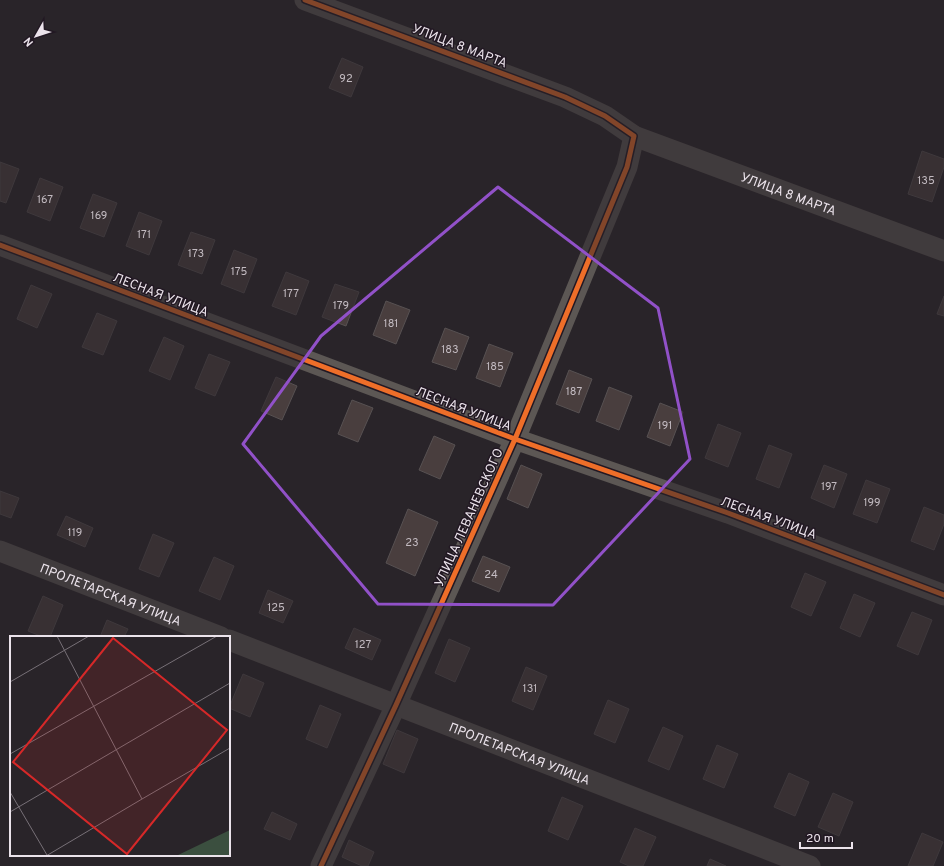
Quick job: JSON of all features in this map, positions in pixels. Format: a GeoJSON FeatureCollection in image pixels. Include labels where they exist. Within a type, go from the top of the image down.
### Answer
{"type":"FeatureCollection","features":[{"type":"Feature","properties":{"kind":"street","name":"УЛИЦА 8 МАРТА"},"geometry":{"type":"LineString","coordinates":[[305,0],[551,92],[605,116],[634,136],[944,251]]}},
{"type":"Feature","properties":{"kind":"street","name":"УЛИЦА ЛЕВАНЕВСКОГО"},"geometry":{"type":"LineString","coordinates":[[322,866],[515,439],[627,167],[634,136]]}},
{"type":"Feature","properties":{"kind":"street","name":"ЛЕСНАЯ УЛИЦА"},"geometry":{"type":"LineString","coordinates":[[0,245],[515,439],[735,516],[944,595]]}},
{"type":"Feature","properties":{"kind":"street","name":"ПРОЛЕТАРСКАЯ УЛИЦА"},"geometry":{"type":"LineString","coordinates":[[0,551],[218,636]]}},
{"type":"Feature","properties":{"kind":"street","name":"ПРОЛЕТАРСКАЯ УЛИЦА"},"geometry":{"type":"LineString","coordinates":[[230,640],[810,866]]}},
{"type":"Feature","properties":{"kind":"highlighted area"},"geometry":{"type":"Polygon","coordinates":[[[498,187],[658,308],[690,459],[553,605],[378,604],[243,444],[321,336],[498,187]]]}},
{"type":"Feature","properties":{"kind":"building"},"geometry":{"type":"Polygon","coordinates":[[[342,58],[363,67],[351,97],[329,88],[342,58]]]}},
{"type":"Feature","properties":{"kind":"building"},"geometry":{"type":"Polygon","coordinates":[[[922,151],[944,159],[944,167],[932,202],[908,194],[922,151]]]}},
{"type":"Feature","properties":{"kind":"building"},"geometry":{"type":"Polygon","coordinates":[[[0,162],[19,169],[6,203],[0,201],[0,162]]]}},
{"type":"Feature","properties":{"kind":"building"},"geometry":{"type":"Polygon","coordinates":[[[40,178],[63,187],[50,221],[27,212],[40,178]]]}},
{"type":"Feature","properties":{"kind":"building"},"geometry":{"type":"Polygon","coordinates":[[[93,194],[117,203],[104,237],[80,228],[93,194]]]}},
{"type":"Feature","properties":{"kind":"building"},"geometry":{"type":"Polygon","coordinates":[[[139,212],[162,221],[149,255],[126,246],[139,212]]]}},
{"type":"Feature","properties":{"kind":"building"},"geometry":{"type":"Polygon","coordinates":[[[191,232],[215,240],[202,274],[178,265],[191,232]]]}},
{"type":"Feature","properties":{"kind":"building"},"geometry":{"type":"Polygon","coordinates":[[[234,250],[257,259],[244,293],[221,284],[234,250]]]}},
{"type":"Feature","properties":{"kind":"building"},"geometry":{"type":"Polygon","coordinates":[[[286,272],[309,281],[296,315],[272,306],[286,272]]]}},
{"type":"Feature","properties":{"kind":"building"},"geometry":{"type":"Polygon","coordinates":[[[335,284],[359,292],[346,326],[322,317],[335,284]]]}},
{"type":"Feature","properties":{"kind":"building"},"geometry":{"type":"Polygon","coordinates":[[[31,285],[52,294],[37,328],[17,319],[31,285]]]}},
{"type":"Feature","properties":{"kind":"building"},"geometry":{"type":"Polygon","coordinates":[[[944,296],[944,316],[937,314],[944,296]]]}},
{"type":"Feature","properties":{"kind":"building"},"geometry":{"type":"Polygon","coordinates":[[[386,301],[410,310],[396,344],[373,335],[386,301]]]}},
{"type":"Feature","properties":{"kind":"building"},"geometry":{"type":"Polygon","coordinates":[[[97,313],[117,321],[103,355],[82,347],[97,313]]]}},
{"type":"Feature","properties":{"kind":"building"},"geometry":{"type":"Polygon","coordinates":[[[445,328],[469,337],[456,370],[432,362],[445,328]]]}},
{"type":"Feature","properties":{"kind":"building"},"geometry":{"type":"Polygon","coordinates":[[[164,337],[184,346],[170,380],[149,371],[164,337]]]}},
{"type":"Feature","properties":{"kind":"building"},"geometry":{"type":"Polygon","coordinates":[[[489,344],[513,353],[500,387],[476,378],[489,344]]]}},
{"type":"Feature","properties":{"kind":"building"},"geometry":{"type":"Polygon","coordinates":[[[209,354],[230,362],[215,396],[195,388],[209,354]]]}},
{"type":"Feature","properties":{"kind":"building"},"geometry":{"type":"Polygon","coordinates":[[[569,370],[592,379],[579,413],[556,404],[569,370]]]}},
{"type":"Feature","properties":{"kind":"building"},"geometry":{"type":"Polygon","coordinates":[[[276,377],[297,386],[282,420],[261,411],[276,377]]]}},
{"type":"Feature","properties":{"kind":"building"},"geometry":{"type":"Polygon","coordinates":[[[609,387],[632,396],[619,430],[596,421],[609,387]]]}},
{"type":"Feature","properties":{"kind":"building"},"geometry":{"type":"Polygon","coordinates":[[[352,400],[373,408],[358,442],[338,434],[352,400]]]}},
{"type":"Feature","properties":{"kind":"building"},"geometry":{"type":"Polygon","coordinates":[[[660,403],[683,412],[670,446],[647,437],[660,403]]]}},
{"type":"Feature","properties":{"kind":"building"},"geometry":{"type":"Polygon","coordinates":[[[718,424],[741,433],[728,467],[705,458],[718,424]]]}},
{"type":"Feature","properties":{"kind":"building"},"geometry":{"type":"Polygon","coordinates":[[[434,436],[455,445],[440,479],[419,470],[434,436]]]}},
{"type":"Feature","properties":{"kind":"building"},"geometry":{"type":"Polygon","coordinates":[[[769,445],[792,454],[779,488],[756,479],[769,445]]]}},
{"type":"Feature","properties":{"kind":"building"},"geometry":{"type":"Polygon","coordinates":[[[521,465],[542,474],[528,508],[507,499],[521,465]]]}},
{"type":"Feature","properties":{"kind":"building"},"geometry":{"type":"Polygon","coordinates":[[[824,465],[847,474],[834,508],[811,498],[824,465]]]}},
{"type":"Feature","properties":{"kind":"building"},"geometry":{"type":"Polygon","coordinates":[[[866,480],[890,489],[877,523],[853,514],[866,480]]]}},
{"type":"Feature","properties":{"kind":"building"},"geometry":{"type":"Polygon","coordinates":[[[0,491],[19,498],[11,518],[0,514],[0,491]]]}},
{"type":"Feature","properties":{"kind":"building"},"geometry":{"type":"Polygon","coordinates":[[[924,507],[944,515],[944,524],[934,550],[911,541],[924,507]]]}},
{"type":"Feature","properties":{"kind":"building"},"geometry":{"type":"Polygon","coordinates":[[[408,509],[438,522],[415,576],[386,563],[408,509]]]}},
{"type":"Feature","properties":{"kind":"building"},"geometry":{"type":"Polygon","coordinates":[[[66,516],[93,528],[85,547],[57,535],[66,516]]]}},
{"type":"Feature","properties":{"kind":"building"},"geometry":{"type":"Polygon","coordinates":[[[153,534],[174,543],[159,577],[139,569],[153,534]]]}},
{"type":"Feature","properties":{"kind":"building"},"geometry":{"type":"Polygon","coordinates":[[[483,556],[510,567],[499,592],[472,581],[483,556]]]}},
{"type":"Feature","properties":{"kind":"building"},"geometry":{"type":"Polygon","coordinates":[[[214,557],[234,566],[220,600],[199,591],[214,557]]]}},
{"type":"Feature","properties":{"kind":"building"},"geometry":{"type":"Polygon","coordinates":[[[805,573],[826,582],[811,616],[791,607],[805,573]]]}},
{"type":"Feature","properties":{"kind":"building"},"geometry":{"type":"Polygon","coordinates":[[[268,590],[293,601],[283,623],[259,613],[268,590]]]}},
{"type":"Feature","properties":{"kind":"building"},"geometry":{"type":"Polygon","coordinates":[[[854,594],[875,603],[860,637],[840,628],[854,594]]]}},
{"type":"Feature","properties":{"kind":"building"},"geometry":{"type":"Polygon","coordinates":[[[43,596],[63,605],[50,636],[40,636],[28,631],[43,596]]]}},
{"type":"Feature","properties":{"kind":"building"},"geometry":{"type":"Polygon","coordinates":[[[912,612],[932,620],[918,655],[897,646],[912,612]]]}},
{"type":"Feature","properties":{"kind":"building"},"geometry":{"type":"Polygon","coordinates":[[[107,620],[128,629],[124,636],[100,636],[107,620]]]}},
{"type":"Feature","properties":{"kind":"building"},"geometry":{"type":"Polygon","coordinates":[[[354,628],[381,640],[372,660],[345,648],[354,628]]]}},
{"type":"Feature","properties":{"kind":"building"},"geometry":{"type":"Polygon","coordinates":[[[449,639],[470,648],[455,682],[435,673],[449,639]]]}},
{"type":"Feature","properties":{"kind":"building"},"geometry":{"type":"Polygon","coordinates":[[[526,667],[547,676],[533,710],[512,701],[526,667]]]}},
{"type":"Feature","properties":{"kind":"building"},"geometry":{"type":"Polygon","coordinates":[[[243,674],[264,683],[250,717],[230,708],[243,674]]]}},
{"type":"Feature","properties":{"kind":"building"},"geometry":{"type":"Polygon","coordinates":[[[608,700],[629,709],[615,743],[594,734],[608,700]]]}},
{"type":"Feature","properties":{"kind":"building"},"geometry":{"type":"Polygon","coordinates":[[[320,705],[341,714],[327,748],[306,739],[320,705]]]}},
{"type":"Feature","properties":{"kind":"building"},"geometry":{"type":"Polygon","coordinates":[[[663,727],[683,736],[669,770],[648,761],[663,727]]]}},
{"type":"Feature","properties":{"kind":"building"},"geometry":{"type":"Polygon","coordinates":[[[397,730],[418,739],[404,773],[383,764],[397,730]]]}},
{"type":"Feature","properties":{"kind":"building"},"geometry":{"type":"Polygon","coordinates":[[[717,745],[738,754],[724,788],[703,779],[717,745]]]}},
{"type":"Feature","properties":{"kind":"building"},"geometry":{"type":"Polygon","coordinates":[[[789,773],[809,782],[795,816],[774,807],[789,773]]]}},
{"type":"Feature","properties":{"kind":"building"},"geometry":{"type":"Polygon","coordinates":[[[833,793],[853,802],[839,836],[818,827],[833,793]]]}},
{"type":"Feature","properties":{"kind":"building"},"geometry":{"type":"Polygon","coordinates":[[[562,797],[583,806],[568,840],[548,831],[562,797]]]}},
{"type":"Feature","properties":{"kind":"building"},"geometry":{"type":"Polygon","coordinates":[[[272,812],[297,824],[290,840],[264,829],[272,812]]]}},
{"type":"Feature","properties":{"kind":"building"},"geometry":{"type":"Polygon","coordinates":[[[635,828],[656,837],[643,866],[629,866],[620,862],[635,828]]]}},
{"type":"Feature","properties":{"kind":"building"},"geometry":{"type":"Polygon","coordinates":[[[922,833],[943,842],[933,866],[908,866],[922,833]]]}},
{"type":"Feature","properties":{"kind":"building"},"geometry":{"type":"Polygon","coordinates":[[[349,840],[374,852],[368,866],[362,866],[342,857],[349,840]]]}},
{"type":"Feature","properties":{"kind":"building"},"geometry":{"type":"Polygon","coordinates":[[[710,859],[726,866],[707,866],[710,859]]]}},
{"type":"Feature","properties":{"kind":"cycle path"},"geometry":{"type":"LineString","coordinates":[[305,0],[565,97],[605,116],[634,136],[627,167],[515,439],[396,705],[321,866]]}},
{"type":"Feature","properties":{"kind":"cycle path"},"geometry":{"type":"LineString","coordinates":[[0,245],[515,439],[728,513],[944,595]]}}]}
